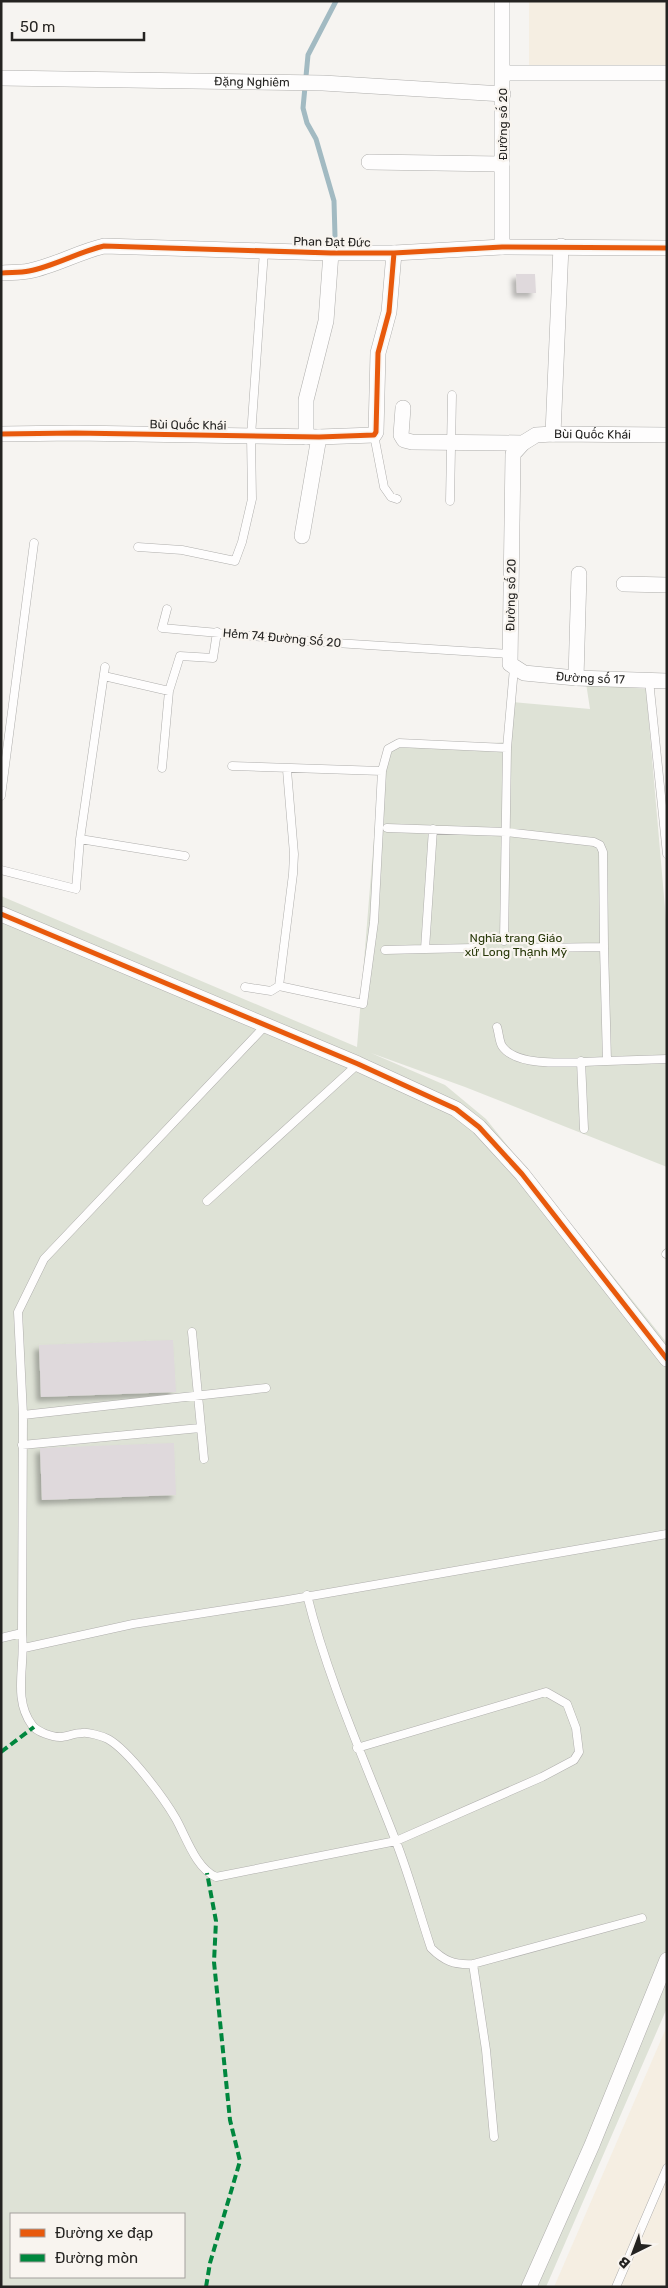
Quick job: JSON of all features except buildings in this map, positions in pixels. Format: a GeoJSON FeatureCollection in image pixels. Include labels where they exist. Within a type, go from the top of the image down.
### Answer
{"type":"FeatureCollection","features":[{"type":"Feature","properties":{"kind":"street","name":"Đường số 20"},"geometry":{"type":"LineString","coordinates":[[502,1],[502,247]]}},
{"type":"Feature","properties":{"kind":"street"},"geometry":{"type":"LineString","coordinates":[[503,73],[667,72]]}},
{"type":"Feature","properties":{"kind":"street","name":"Đặng Nghiêm"},"geometry":{"type":"LineString","coordinates":[[1,78],[322,83],[503,94]]}},
{"type":"Feature","properties":{"kind":"street"},"geometry":{"type":"LineString","coordinates":[[370,162],[502,164]]}},
{"type":"Feature","properties":{"kind":"street","name":"Phan Đạt Đức"},"geometry":{"type":"LineString","coordinates":[[1,272],[29,271],[62,261],[86,250],[104,246],[394,253],[502,247],[667,248]]}},
{"type":"Feature","properties":{"kind":"street"},"geometry":{"type":"LineString","coordinates":[[553,434],[561,246]]}},
{"type":"Feature","properties":{"kind":"street"},"geometry":{"type":"LineString","coordinates":[[302,536],[312,437],[306,400],[326,321],[330,252]]}},
{"type":"Feature","properties":{"kind":"street"},"geometry":{"type":"LineString","coordinates":[[374,435],[376,432],[378,353],[389,312],[394,253]]}},
{"type":"Feature","properties":{"kind":"street","name":"Bùi Quốc Khái"},"geometry":{"type":"LineString","coordinates":[[402,408],[401,435],[404,440],[412,442],[524,443],[536,435],[553,434],[667,435]]}},
{"type":"Feature","properties":{"kind":"street","name":"Bùi Quốc Khái"},"geometry":{"type":"LineString","coordinates":[[1,434],[312,437],[374,435]]}},
{"type":"Feature","properties":{"kind":"street","name":"Đường số 20"},"geometry":{"type":"LineString","coordinates":[[514,668],[510,664],[513,454],[524,443]]}},
{"type":"Feature","properties":{"kind":"street"},"geometry":{"type":"LineString","coordinates":[[576,678],[578,574]]}},
{"type":"Feature","properties":{"kind":"street"},"geometry":{"type":"LineString","coordinates":[[624,584],[667,585]]}},
{"type":"Feature","properties":{"kind":"street","name":"Đường số 17"},"geometry":{"type":"LineString","coordinates":[[514,668],[524,672],[576,678],[667,680]]}},
{"type":"Feature","properties":{"kind":"street"},"geometry":{"type":"LineString","coordinates":[[1,914],[358,1064],[456,1110],[479,1127],[522,1174],[667,1358]]}},
{"type":"Feature","properties":{"kind":"street"},"geometry":{"type":"LineString","coordinates":[[529,2287],[592,2145],[667,1960]]}},
{"type":"Feature","properties":{"kind":"lane"},"geometry":{"type":"LineString","coordinates":[[138,546],[182,550],[235,561],[242,542],[252,498],[251,436],[264,251]]}},
{"type":"Feature","properties":{"kind":"lane"},"geometry":{"type":"LineString","coordinates":[[450,501],[452,395]]}},
{"type":"Feature","properties":{"kind":"lane"},"geometry":{"type":"LineString","coordinates":[[374,435],[384,487],[391,497],[397,498]]}},
{"type":"Feature","properties":{"kind":"lane"},"geometry":{"type":"LineString","coordinates":[[1,796],[4,748],[34,543]]}},
{"type":"Feature","properties":{"kind":"lane"},"geometry":{"type":"LineString","coordinates":[[167,609],[162,628],[217,632]]}},
{"type":"Feature","properties":{"kind":"lane","name":"Hẻm 74 Đường Số 20"},"geometry":{"type":"LineString","coordinates":[[169,691],[180,656],[213,658],[217,632],[320,642],[510,654]]}},
{"type":"Feature","properties":{"kind":"lane"},"geometry":{"type":"LineString","coordinates":[[1,870],[76,889],[80,839],[105,667]]}},
{"type":"Feature","properties":{"kind":"lane","name":"Đường số 20"},"geometry":{"type":"LineString","coordinates":[[504,941],[508,748],[514,668]]}},
{"type":"Feature","properties":{"kind":"lane"},"geometry":{"type":"LineString","coordinates":[[104,676],[169,691],[162,768]]}},
{"type":"Feature","properties":{"kind":"lane"},"geometry":{"type":"LineString","coordinates":[[649,680],[664,802],[667,854]]}},
{"type":"Feature","properties":{"kind":"lane"},"geometry":{"type":"LineString","coordinates":[[244,987],[271,991],[279,986],[363,1004],[374,922],[382,771],[388,749],[399,743],[508,748]]}},
{"type":"Feature","properties":{"kind":"lane"},"geometry":{"type":"LineString","coordinates":[[232,766],[287,770],[382,771]]}},
{"type":"Feature","properties":{"kind":"lane"},"geometry":{"type":"LineString","coordinates":[[279,986],[294,854],[287,770]]}},
{"type":"Feature","properties":{"kind":"lane"},"geometry":{"type":"LineString","coordinates":[[387,828],[506,832],[594,842],[600,845],[603,852],[608,1061]]}},
{"type":"Feature","properties":{"kind":"lane"},"geometry":{"type":"LineString","coordinates":[[425,949],[434,829]]}},
{"type":"Feature","properties":{"kind":"lane"},"geometry":{"type":"LineString","coordinates":[[80,839],[185,856]]}},
{"type":"Feature","properties":{"kind":"lane"},"geometry":{"type":"LineString","coordinates":[[534,948],[604,947]]}},
{"type":"Feature","properties":{"kind":"lane"},"geometry":{"type":"LineString","coordinates":[[384,950],[475,948]]}},
{"type":"Feature","properties":{"kind":"lane"},"geometry":{"type":"LineString","coordinates":[[266,1026],[44,1259],[18,1312],[23,1415],[22,1633],[24,1648],[20,1689],[22,1706],[34,1727],[59,1738],[82,1732],[108,1739],[135,1763],[157,1790],[207,1873],[216,1877],[236,1875],[396,1841],[500,1796],[574,1760],[579,1752],[576,1728],[567,1704],[546,1692],[357,1748]]}},
{"type":"Feature","properties":{"kind":"lane"},"geometry":{"type":"LineString","coordinates":[[497,1027],[502,1046],[520,1059],[535,1062],[667,1059]]}},
{"type":"Feature","properties":{"kind":"lane"},"geometry":{"type":"LineString","coordinates":[[581,1061],[584,1129]]}},
{"type":"Feature","properties":{"kind":"lane"},"geometry":{"type":"LineString","coordinates":[[207,1201],[358,1064]]}},
{"type":"Feature","properties":{"kind":"lane"},"geometry":{"type":"LineString","coordinates":[[192,1332],[204,1459]]}},
{"type":"Feature","properties":{"kind":"lane"},"geometry":{"type":"LineString","coordinates":[[23,1415],[266,1388]]}},
{"type":"Feature","properties":{"kind":"lane"},"geometry":{"type":"LineString","coordinates":[[22,1445],[200,1428]]}},
{"type":"Feature","properties":{"kind":"lane"},"geometry":{"type":"LineString","coordinates":[[24,1648],[133,1624],[667,1534]]}},
{"type":"Feature","properties":{"kind":"lane"},"geometry":{"type":"LineString","coordinates":[[307,1595],[357,1748],[396,1841],[431,1948],[442,1959],[457,1965],[473,1964],[642,1918]]}},
{"type":"Feature","properties":{"kind":"lane"},"geometry":{"type":"LineString","coordinates":[[1,1638],[22,1633]]}},
{"type":"Feature","properties":{"kind":"lane"},"geometry":{"type":"LineString","coordinates":[[473,1964],[486,2050],[494,2137]]}},
{"type":"Feature","properties":{"kind":"lane"},"geometry":{"type":"LineString","coordinates":[[616,2287],[667,2168]]}},
{"type":"Feature","properties":{"kind":"shaded area"},"geometry":{"type":"Polygon","coordinates":[[[529,1],[667,1],[667,68],[529,65],[529,1]]]}},
{"type":"Feature","properties":{"kind":"shaded area"},"geometry":{"type":"Polygon","coordinates":[[[667,2026],[667,2287],[554,2287],[667,2026]]]}},
{"type":"Feature","properties":{"kind":"green space","name":"Nghĩa trang Giáo xứ Long Thạnh Mỹ"},"geometry":{"type":"Polygon","coordinates":[[[586,683],[646,689],[667,931],[667,1167],[465,1087],[371,1053],[445,1085],[486,1119],[667,1343],[667,2008],[546,2287],[1,2287],[1,896],[357,1047],[380,764],[391,748],[511,742],[512,702],[590,709],[586,683]]]}},
{"type":"Feature","properties":{"kind":"waterway"},"geometry":{"type":"LineString","coordinates":[[335,236],[334,201],[316,139],[307,123],[303,108],[308,55],[336,1]]}},
{"type":"Feature","properties":{"kind":"marked path"},"geometry":{"type":"LineString","coordinates":[[1,1752],[34,1727]]}},
{"type":"Feature","properties":{"kind":"marked path"},"geometry":{"type":"LineString","coordinates":[[206,2287],[210,2263],[240,2161],[230,2120],[214,1962],[216,1921],[207,1873]]}},
{"type":"Feature","properties":{"kind":"cycle path"},"geometry":{"type":"LineString","coordinates":[[1,273],[39,269],[104,246],[331,253],[394,253],[502,247],[667,248]]}},
{"type":"Feature","properties":{"kind":"cycle path"},"geometry":{"type":"LineString","coordinates":[[1,434],[75,433],[319,437],[374,435],[376,432],[378,353],[389,312],[394,253]]}},
{"type":"Feature","properties":{"kind":"cycle path"},"geometry":{"type":"LineString","coordinates":[[1,914],[358,1064],[456,1109],[479,1127],[522,1174],[667,1359]]}}]}
